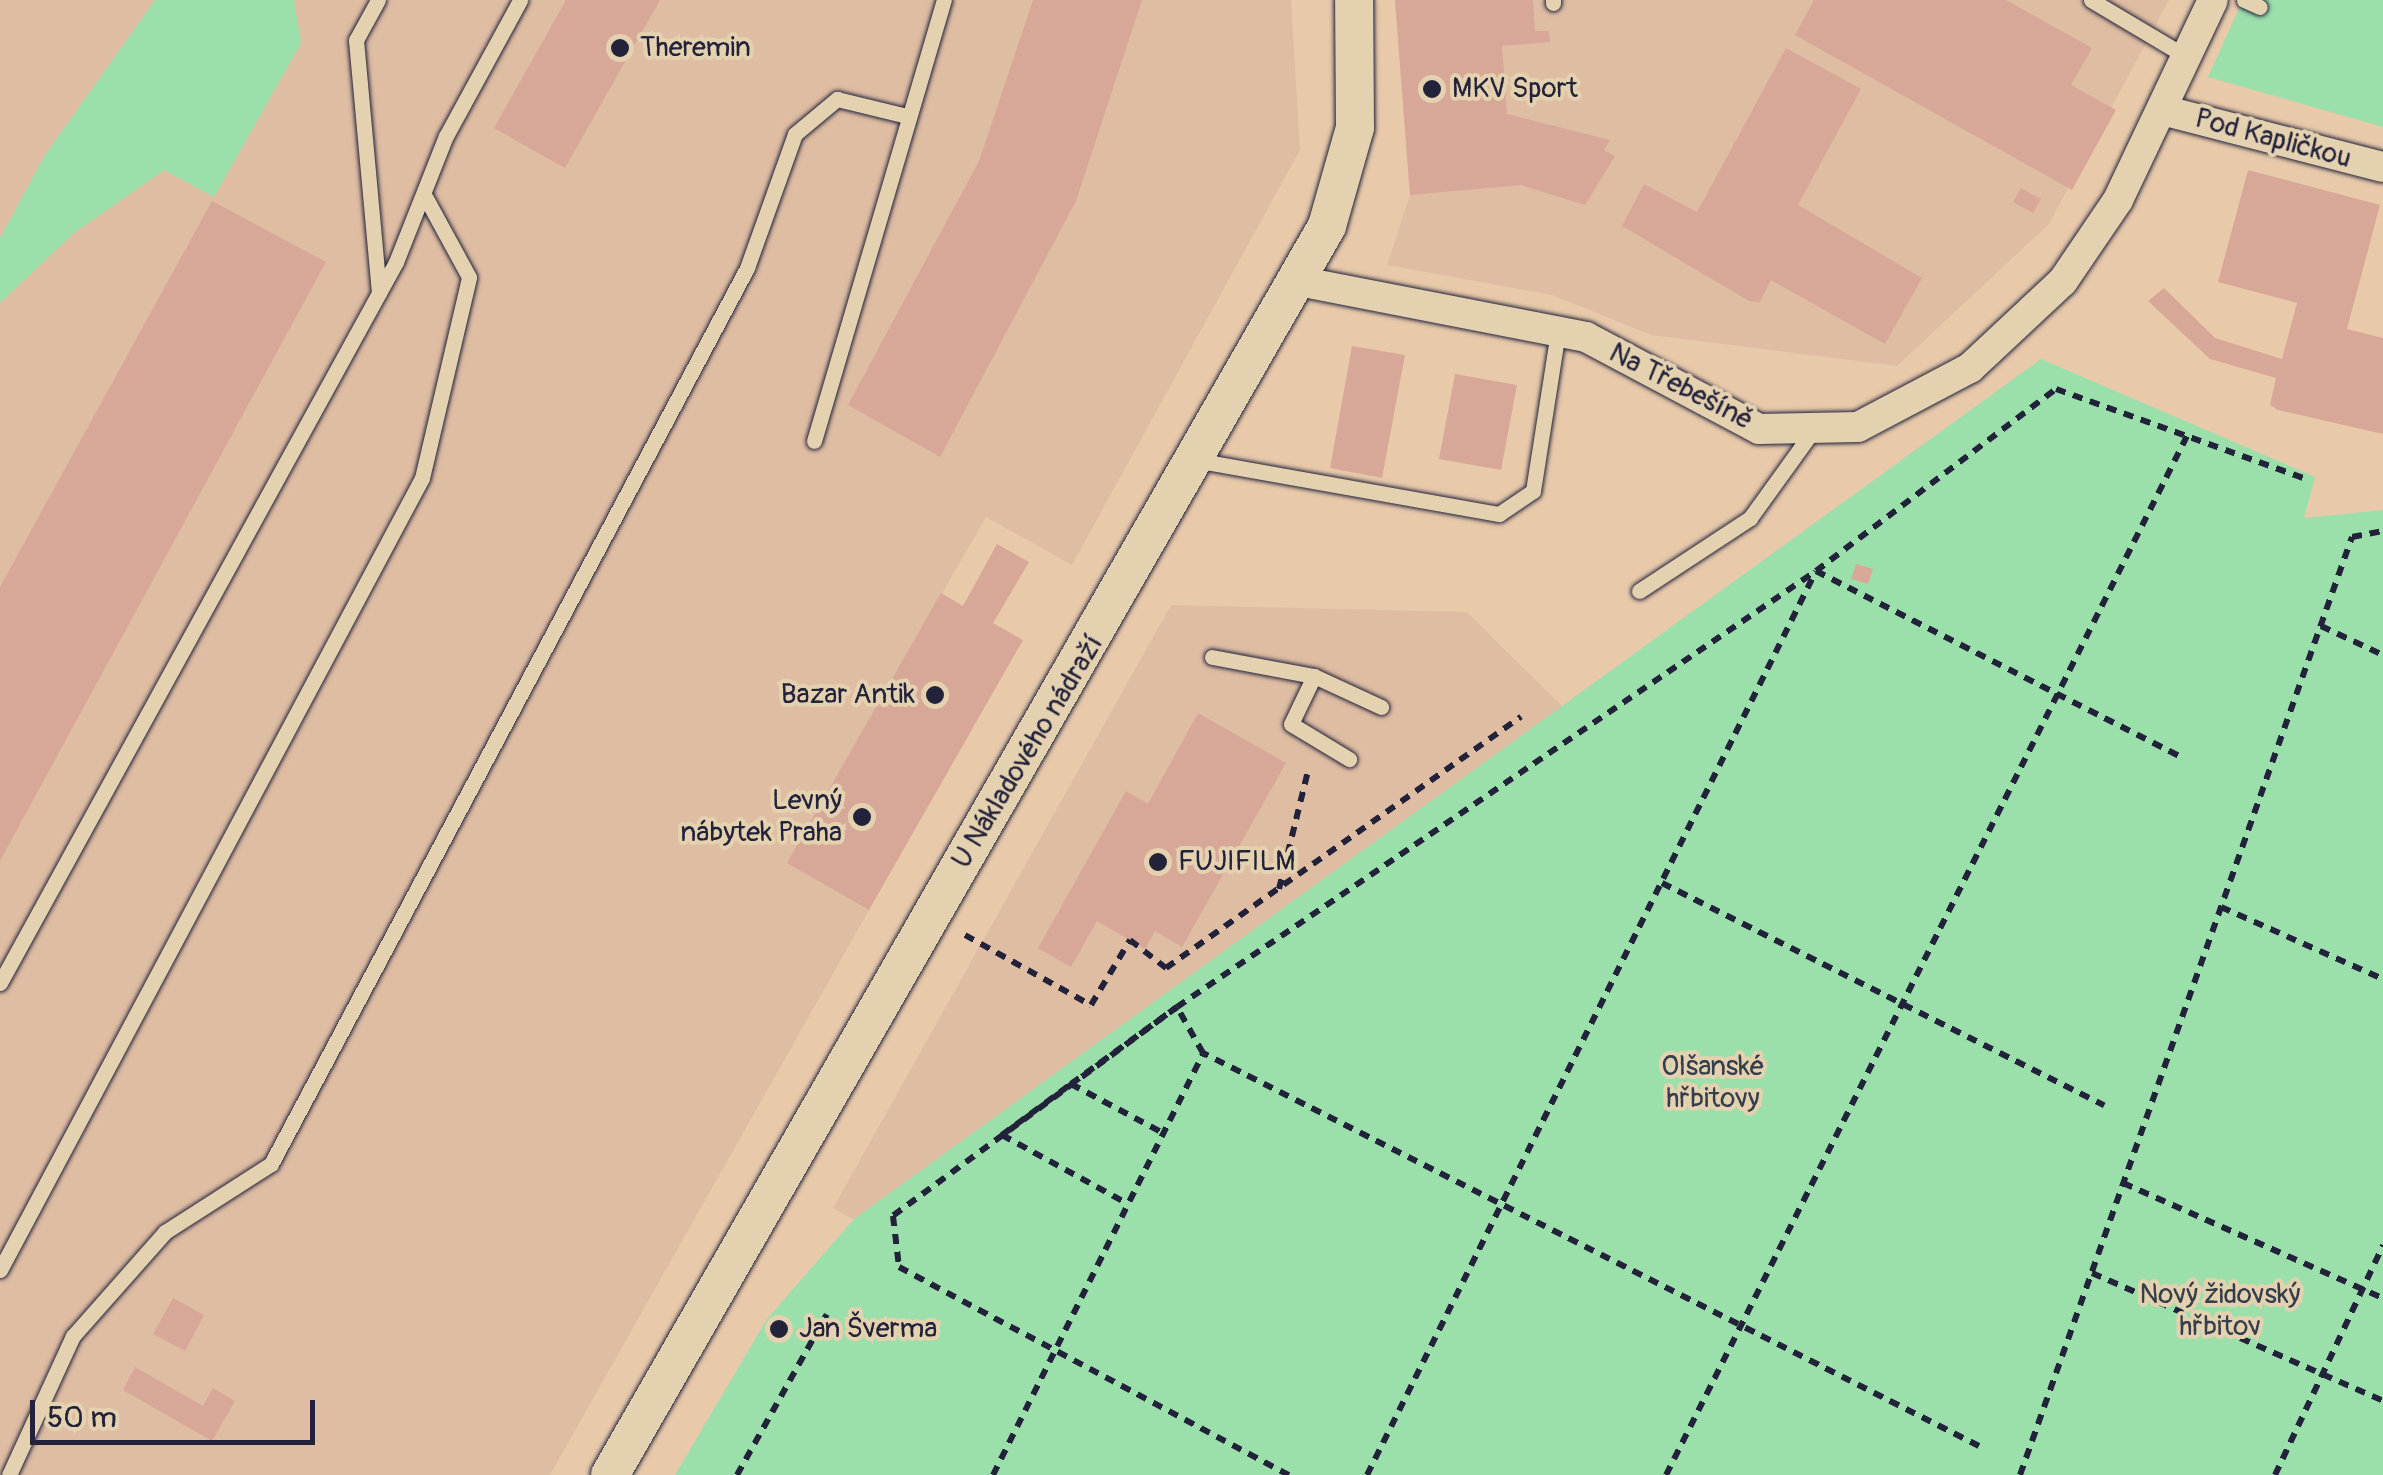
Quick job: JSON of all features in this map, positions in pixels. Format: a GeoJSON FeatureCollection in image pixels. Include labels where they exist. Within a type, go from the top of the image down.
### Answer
{"type":"FeatureCollection","features":[{"type":"Feature","properties":{"kind":"street","name":"U Nákladového nádraží"},"geometry":{"type":"LineString","coordinates":[[610,1475],[1298,281],[1332,213],[1355,128],[1354,0]]}},
{"type":"Feature","properties":{"kind":"street","name":"Na Třebešíně"},"geometry":{"type":"LineString","coordinates":[[1298,281],[1586,336],[1760,429],[1858,427],[1970,368],[2063,281],[2162,110],[2213,0]]}},
{"type":"Feature","properties":{"kind":"street","name":"Pod Kapličkou"},"geometry":{"type":"LineString","coordinates":[[2162,110],[2383,167]]}},
{"type":"Feature","properties":{"kind":"lane"},"geometry":{"type":"LineString","coordinates":[[378,0],[356,40],[380,292]]}},
{"type":"Feature","properties":{"kind":"lane"},"geometry":{"type":"LineString","coordinates":[[0,983],[380,292],[426,198],[446,136],[520,0]]}},
{"type":"Feature","properties":{"kind":"lane"},"geometry":{"type":"LineString","coordinates":[[814,441],[944,0]]}},
{"type":"Feature","properties":{"kind":"lane"},"geometry":{"type":"LineString","coordinates":[[2091,0],[2187,56]]}},
{"type":"Feature","properties":{"kind":"lane"},"geometry":{"type":"LineString","coordinates":[[2244,0],[2260,7]]}},
{"type":"Feature","properties":{"kind":"lane"},"geometry":{"type":"LineString","coordinates":[[9,1475],[73,1336],[165,1232],[271,1164],[747,268],[795,134],[837,99],[907,116]]}},
{"type":"Feature","properties":{"kind":"lane"},"geometry":{"type":"LineString","coordinates":[[0,1270],[422,478],[469,278],[426,198]]}},
{"type":"Feature","properties":{"kind":"lane"},"geometry":{"type":"LineString","coordinates":[[1195,460],[1500,514],[1533,491],[1558,331]]}},
{"type":"Feature","properties":{"kind":"lane"},"geometry":{"type":"LineString","coordinates":[[1638,592],[1750,518],[1815,428]]}},
{"type":"Feature","properties":{"kind":"lane"},"geometry":{"type":"LineString","coordinates":[[1212,656],[1314,676],[1382,707]]}},
{"type":"Feature","properties":{"kind":"lane"},"geometry":{"type":"LineString","coordinates":[[1314,676],[1291,724],[1349,759]]}},
{"type":"Feature","properties":{"kind":"path"},"geometry":{"type":"LineString","coordinates":[[1289,1475],[899,1267],[892,1216],[1176,1007],[1816,571],[2056,388],[2306,479]]}},
{"type":"Feature","properties":{"kind":"path"},"geometry":{"type":"LineString","coordinates":[[1666,1475],[2188,434]]}},
{"type":"Feature","properties":{"kind":"path"},"geometry":{"type":"LineString","coordinates":[[2020,1475],[2352,536],[2383,532]]}},
{"type":"Feature","properties":{"kind":"path"},"geometry":{"type":"LineString","coordinates":[[1816,571],[2183,758]]}},
{"type":"Feature","properties":{"kind":"path"},"geometry":{"type":"LineString","coordinates":[[1368,1475],[1816,571]]}},
{"type":"Feature","properties":{"kind":"path"},"geometry":{"type":"LineString","coordinates":[[2321,626],[2383,654]]}},
{"type":"Feature","properties":{"kind":"path"},"geometry":{"type":"LineString","coordinates":[[965,935],[1090,1005],[1130,940],[1166,968],[1521,717]]}},
{"type":"Feature","properties":{"kind":"path"},"geometry":{"type":"LineString","coordinates":[[1279,890],[1308,772]]}},
{"type":"Feature","properties":{"kind":"path"},"geometry":{"type":"LineString","coordinates":[[1662,883],[2104,1105]]}},
{"type":"Feature","properties":{"kind":"path"},"geometry":{"type":"LineString","coordinates":[[2221,907],[2383,980]]}},
{"type":"Feature","properties":{"kind":"path"},"geometry":{"type":"LineString","coordinates":[[1176,1007],[1204,1053],[1979,1446]]}},
{"type":"Feature","properties":{"kind":"path"},"geometry":{"type":"LineString","coordinates":[[1002,1135],[1176,1007]]}},
{"type":"Feature","properties":{"kind":"path"},"geometry":{"type":"LineString","coordinates":[[992,1475],[1204,1053]]}},
{"type":"Feature","properties":{"kind":"path"},"geometry":{"type":"LineString","coordinates":[[1072,1084],[1163,1134]]}},
{"type":"Feature","properties":{"kind":"path"},"geometry":{"type":"LineString","coordinates":[[1002,1135],[1128,1204]]}},
{"type":"Feature","properties":{"kind":"path"},"geometry":{"type":"LineString","coordinates":[[2123,1183],[2383,1298]]}},
{"type":"Feature","properties":{"kind":"path"},"geometry":{"type":"LineString","coordinates":[[2276,1475],[2383,1244]]}},
{"type":"Feature","properties":{"kind":"path"},"geometry":{"type":"LineString","coordinates":[[2092,1273],[2383,1401]]}},
{"type":"Feature","properties":{"kind":"path"},"geometry":{"type":"LineString","coordinates":[[737,1475],[827,1314]]}},
{"type":"Feature","properties":{"kind":"shaded area"},"geometry":{"type":"Polygon","coordinates":[[[0,0],[1291,0],[1300,150],[1072,565],[986,517],[788,862],[869,910],[550,1475],[0,1475],[0,0]]]}},
{"type":"Feature","properties":{"kind":"shaded area"},"geometry":{"type":"Polygon","coordinates":[[[1395,0],[2169,0],[2049,224],[1897,366],[1651,335],[1552,295],[1387,265],[1410,195],[1395,0]]]}},
{"type":"Feature","properties":{"kind":"shaded area"},"geometry":{"type":"Polygon","coordinates":[[[1171,605],[1467,612],[1564,708],[857,1221],[833,1208],[1171,605]]]}},
{"type":"Feature","properties":{"kind":"green space"},"geometry":{"type":"Polygon","coordinates":[[[155,0],[294,0],[301,43],[214,197],[164,170],[74,233],[0,303],[0,238],[45,155],[155,0]]]}},
{"type":"Feature","properties":{"kind":"green space"},"geometry":{"type":"Polygon","coordinates":[[[2243,0],[2383,0],[2383,127],[2208,77],[2243,0]]]}},
{"type":"Feature","properties":{"kind":"green space","name":"Olšanské hřbitovy"},"geometry":{"type":"Polygon","coordinates":[[[2041,359],[2315,477],[2304,518],[2383,510],[2383,1475],[675,1475],[767,1319],[854,1219],[2041,359]]]}},
{"type":"Feature","properties":{"kind":"building"},"geometry":{"type":"Polygon","coordinates":[[[566,0],[660,0],[565,168],[494,128],[566,0]]]}},
{"type":"Feature","properties":{"kind":"building"},"geometry":{"type":"Polygon","coordinates":[[[1033,0],[1142,0],[1076,201],[940,457],[848,405],[979,161],[1033,0]]]}},
{"type":"Feature","properties":{"kind":"building"},"geometry":{"type":"Polygon","coordinates":[[[1395,0],[1533,0],[1535,31],[1549,31],[1550,42],[1502,46],[1507,114],[1610,140],[1604,150],[1615,156],[1585,205],[1521,185],[1410,195],[1395,0]]]}},
{"type":"Feature","properties":{"kind":"building"},"geometry":{"type":"Polygon","coordinates":[[[1814,0],[2006,0],[2092,48],[2071,85],[2116,110],[2072,190],[1795,35],[1814,0]]]}},
{"type":"Feature","properties":{"kind":"building"},"geometry":{"type":"Polygon","coordinates":[[[1786,48],[1861,89],[1798,205],[1922,278],[1885,344],[1771,280],[1760,302],[1749,301],[1622,226],[1644,184],[1697,212],[1786,48]]]}},
{"type":"Feature","properties":{"kind":"building"},"geometry":{"type":"Polygon","coordinates":[[[2248,170],[2380,205],[2347,329],[2383,338],[2383,434],[2278,410],[2270,405],[2276,378],[2210,359],[2148,301],[2164,288],[2215,338],[2282,359],[2297,303],[2218,282],[2248,170]]]}},
{"type":"Feature","properties":{"kind":"building"},"geometry":{"type":"Polygon","coordinates":[[[2021,188],[2041,199],[2033,213],[2013,202],[2021,188]]]}},
{"type":"Feature","properties":{"kind":"building"},"geometry":{"type":"Polygon","coordinates":[[[212,201],[326,262],[0,861],[0,587],[212,201]]]}},
{"type":"Feature","properties":{"kind":"building"},"geometry":{"type":"Polygon","coordinates":[[[1352,346],[1405,355],[1382,478],[1330,468],[1352,346]]]}},
{"type":"Feature","properties":{"kind":"building"},"geometry":{"type":"Polygon","coordinates":[[[1455,374],[1517,385],[1501,470],[1439,459],[1455,374]]]}},
{"type":"Feature","properties":{"kind":"building"},"geometry":{"type":"Polygon","coordinates":[[[997,544],[1029,562],[993,623],[1023,640],[869,910],[787,863],[941,593],[963,606],[997,544]]]}},
{"type":"Feature","properties":{"kind":"building"},"geometry":{"type":"Polygon","coordinates":[[[1856,564],[1873,569],[1868,584],[1851,579],[1856,564]]]}},
{"type":"Feature","properties":{"kind":"building","name":"FUJIFILM"},"geometry":{"type":"Polygon","coordinates":[[[1198,713],[1286,763],[1182,947],[1155,931],[1145,949],[1097,921],[1071,967],[1038,948],[1126,791],[1148,804],[1198,713]]]}},
{"type":"Feature","properties":{"kind":"building"},"geometry":{"type":"Polygon","coordinates":[[[173,1298],[204,1315],[185,1351],[153,1334],[173,1298]]]}},
{"type":"Feature","properties":{"kind":"building"},"geometry":{"type":"Polygon","coordinates":[[[135,1367],[203,1406],[213,1388],[235,1401],[212,1441],[123,1390],[135,1367]]]}},
{"type":"Feature","properties":{"kind":"place","name":"Theremin"},"geometry":{"type":"Point","coordinates":[620,48]}},
{"type":"Feature","properties":{"kind":"place","name":"MKV Sport"},"geometry":{"type":"Point","coordinates":[1432,89]}},
{"type":"Feature","properties":{"kind":"place","name":"Bazar Antik"},"geometry":{"type":"Point","coordinates":[935,695]}},
{"type":"Feature","properties":{"kind":"place","name":"Levný nábytek Praha"},"geometry":{"type":"Point","coordinates":[862,817]}},
{"type":"Feature","properties":{"kind":"place","name":"FUJIFILM"},"geometry":{"type":"Point","coordinates":[1158,862]}},
{"type":"Feature","properties":{"kind":"place","name":"Jan Šverma"},"geometry":{"type":"Point","coordinates":[779,1329]}},
{"type":"Feature","properties":{"kind":"park label","name":"Nový židovský hřbitov"},"geometry":{"type":"Point","coordinates":[2220,1311]}}]}
